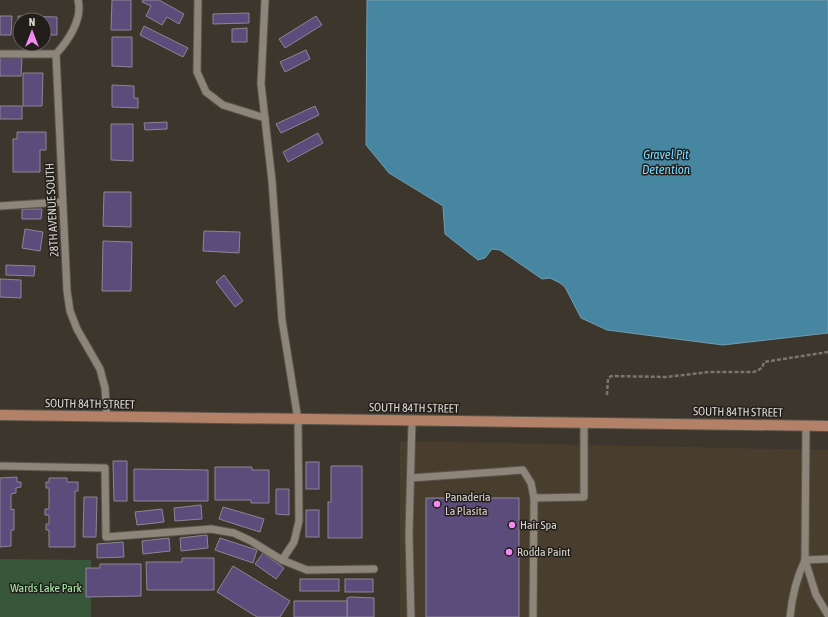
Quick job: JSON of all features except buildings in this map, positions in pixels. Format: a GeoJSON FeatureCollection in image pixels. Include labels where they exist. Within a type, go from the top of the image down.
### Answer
{"type":"FeatureCollection","features":[{"type":"Feature","properties":{"kind":"main road","name":"SOUTH 84TH STREET"},"geometry":{"type":"LineString","coordinates":[[0,415],[828,426]]}},
{"type":"Feature","properties":{"kind":"lane"},"geometry":{"type":"LineString","coordinates":[[0,54],[56,54],[72,32],[79,5],[78,0]]}},
{"type":"Feature","properties":{"kind":"lane"},"geometry":{"type":"LineString","coordinates":[[198,0],[198,72],[206,92],[223,105],[265,118]]}},
{"type":"Feature","properties":{"kind":"lane"},"geometry":{"type":"LineString","coordinates":[[265,0],[261,84],[272,181],[282,320],[298,420],[299,521],[294,542],[282,560]]}},
{"type":"Feature","properties":{"kind":"lane","name":"28TH AVENUE SOUTH"},"geometry":{"type":"LineString","coordinates":[[56,54],[67,291],[70,310],[77,329],[100,369],[105,388],[107,417]]}},
{"type":"Feature","properties":{"kind":"lane"},"geometry":{"type":"LineString","coordinates":[[0,206],[62,202]]}},
{"type":"Feature","properties":{"kind":"lane"},"geometry":{"type":"LineString","coordinates":[[410,617],[409,534],[412,421]]}},
{"type":"Feature","properties":{"kind":"lane"},"geometry":{"type":"LineString","coordinates":[[534,498],[584,497],[584,423]]}},
{"type":"Feature","properties":{"kind":"lane"},"geometry":{"type":"LineString","coordinates":[[806,426],[805,560],[813,589],[826,613],[818,617]]}},
{"type":"Feature","properties":{"kind":"lane"},"geometry":{"type":"LineString","coordinates":[[0,466],[104,468],[106,537],[211,529],[234,533],[252,541],[282,560],[307,570],[374,569]]}},
{"type":"Feature","properties":{"kind":"lane"},"geometry":{"type":"LineString","coordinates":[[411,478],[522,470],[531,483],[534,498],[533,617]]}},
{"type":"Feature","properties":{"kind":"lane"},"geometry":{"type":"LineString","coordinates":[[805,560],[828,559]]}},
{"type":"Feature","properties":{"kind":"lane"},"geometry":{"type":"LineString","coordinates":[[790,617],[792,596],[797,576],[805,560]]}},
{"type":"Feature","properties":{"kind":"path"},"geometry":{"type":"LineString","coordinates":[[607,396],[608,379],[611,376],[667,377],[708,372],[754,372],[762,368],[764,362],[828,352]]}},
{"type":"Feature","properties":{"kind":"shaded area"},"geometry":{"type":"Polygon","coordinates":[[[400,441],[828,450],[828,617],[400,617],[400,441]]]}},
{"type":"Feature","properties":{"kind":"green space","name":"Wards Lake Park"},"geometry":{"type":"Polygon","coordinates":[[[0,559],[91,560],[91,617],[0,617],[0,559]]]}},
{"type":"Feature","properties":{"kind":"water","name":"Gravel Pit Detention"},"geometry":{"type":"Polygon","coordinates":[[[367,0],[828,0],[828,333],[723,345],[607,330],[581,318],[565,287],[560,283],[550,278],[542,279],[500,250],[492,249],[485,258],[478,260],[445,234],[443,206],[389,173],[366,145],[367,0]]]}},
{"type":"Feature","properties":{"kind":"place","name":"Panadería La Plasita"},"geometry":{"type":"Point","coordinates":[437,504]}},
{"type":"Feature","properties":{"kind":"place","name":"Hair Spa"},"geometry":{"type":"Point","coordinates":[512,525]}},
{"type":"Feature","properties":{"kind":"place","name":"Rodda Paint"},"geometry":{"type":"Point","coordinates":[509,552]}}]}
